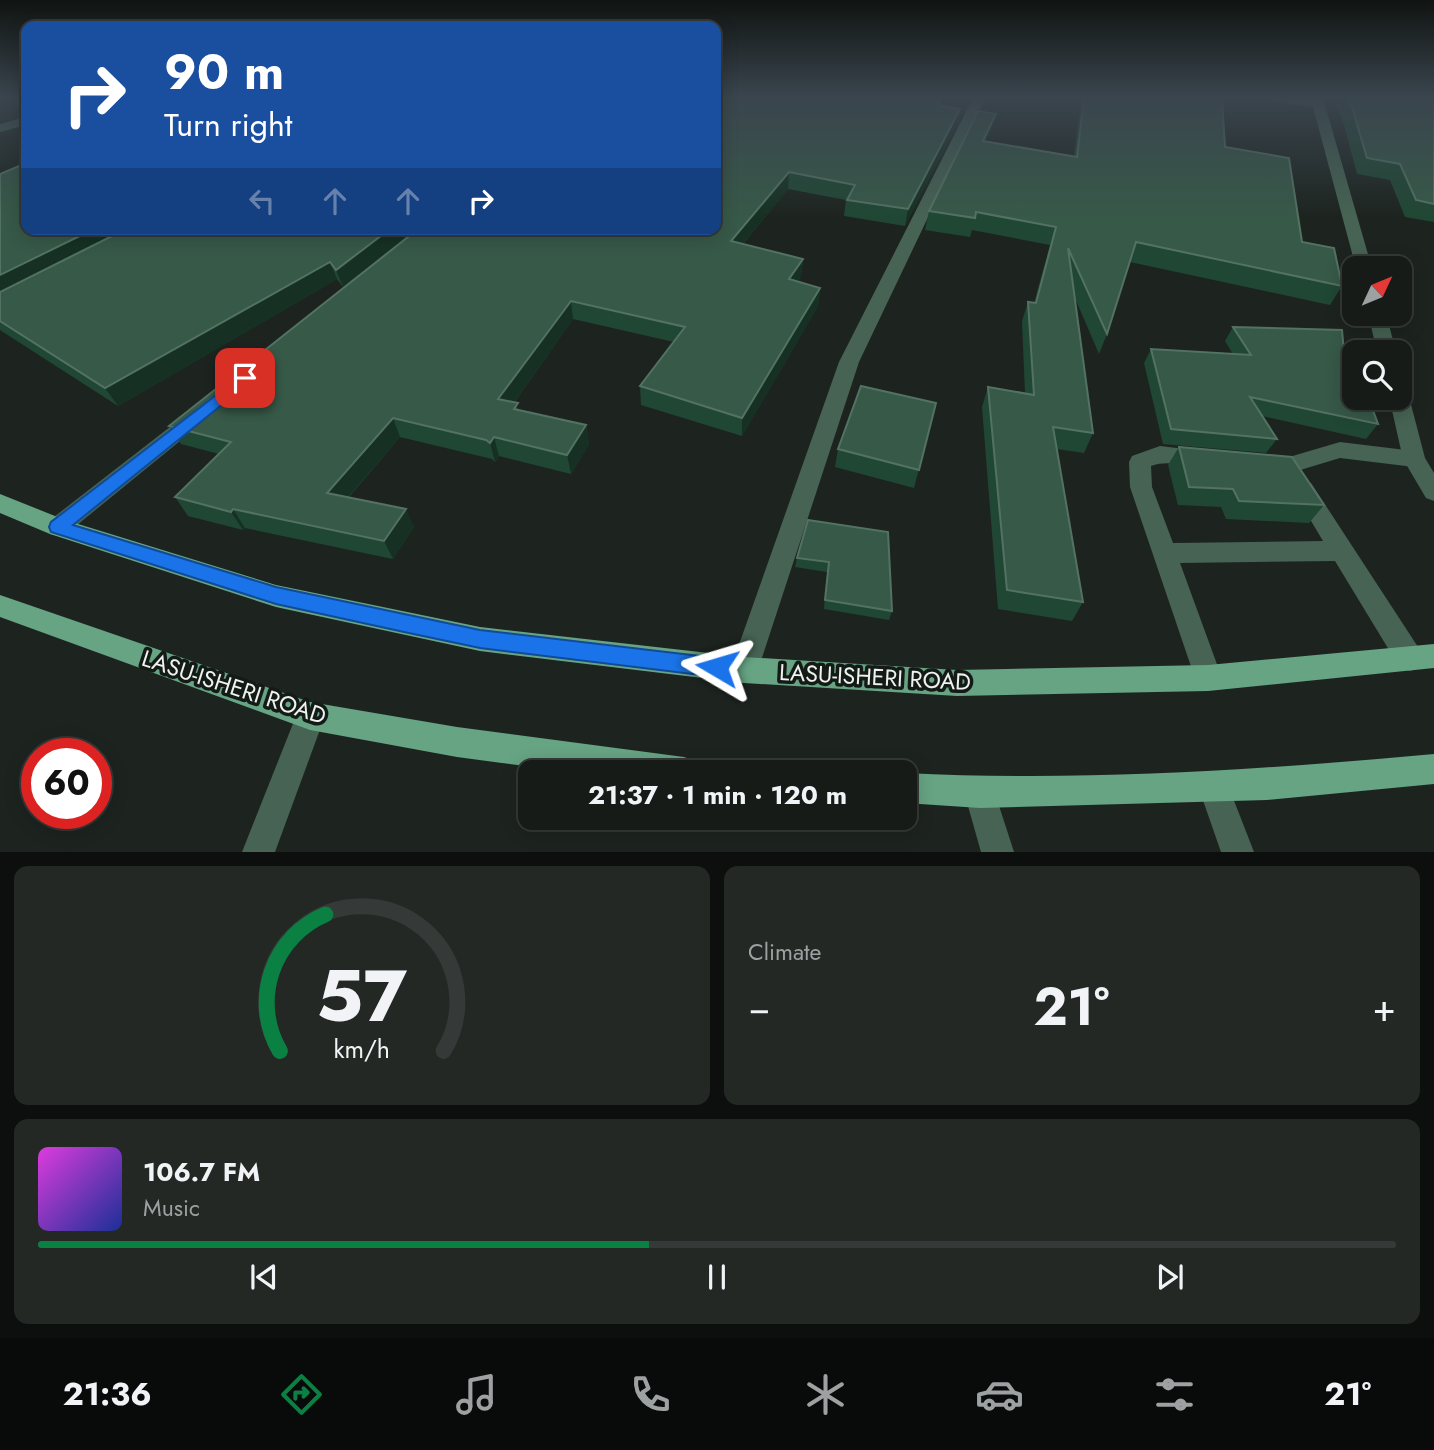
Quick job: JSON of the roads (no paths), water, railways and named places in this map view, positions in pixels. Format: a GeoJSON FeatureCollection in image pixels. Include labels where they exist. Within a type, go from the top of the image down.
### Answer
{"type":"FeatureCollection","features":[{"type":"Feature","properties":{"kind":"main road","name":"LASU-ISHERI ROAD"},"geometry":{"type":"LineString","coordinates":[[0,503],[58,527],[276,596],[467,636],[744,670],[957,683],[1208,678],[1422,658]]}},
{"type":"Feature","properties":{"kind":"main road","name":"LASU-ISHERI ROAD"},"geometry":{"type":"LineString","coordinates":[[0,606],[310,716],[457,742],[593,760]]}},
{"type":"Feature","properties":{"kind":"main road"},"geometry":{"type":"LineString","coordinates":[[917,789],[980,792],[1267,785],[1434,769]]}},
{"type":"Feature","properties":{"kind":"street"},"geometry":{"type":"LineString","coordinates":[[744,670],[849,362],[959,138]]}},
{"type":"Feature","properties":{"kind":"street"},"geometry":{"type":"LineString","coordinates":[[1328,138],[1361,256]]}},
{"type":"Feature","properties":{"kind":"street"},"geometry":{"type":"LineString","coordinates":[[58,527],[208,408]]}},
{"type":"Feature","properties":{"kind":"street"},"geometry":{"type":"LineString","coordinates":[[1402,410],[1414,459],[1434,492]]}},
{"type":"Feature","properties":{"kind":"street"},"geometry":{"type":"LineString","coordinates":[[1414,459],[1340,450],[1276,465],[1422,658]]}},
{"type":"Feature","properties":{"kind":"street"},"geometry":{"type":"LineString","coordinates":[[1208,678],[1141,487],[1140,462],[1160,454],[1227,460]]}},
{"type":"Feature","properties":{"kind":"street"},"geometry":{"type":"LineString","coordinates":[[1163,553],[1343,551]]}},
{"type":"Feature","properties":{"kind":"street"},"geometry":{"type":"LineString","coordinates":[[258,852],[310,716]]}},
{"type":"Feature","properties":{"kind":"street"},"geometry":{"type":"LineString","coordinates":[[1213,786],[1238,852]]}},
{"type":"Feature","properties":{"kind":"street"},"geometry":{"type":"LineString","coordinates":[[980,792],[998,852]]}}]}
